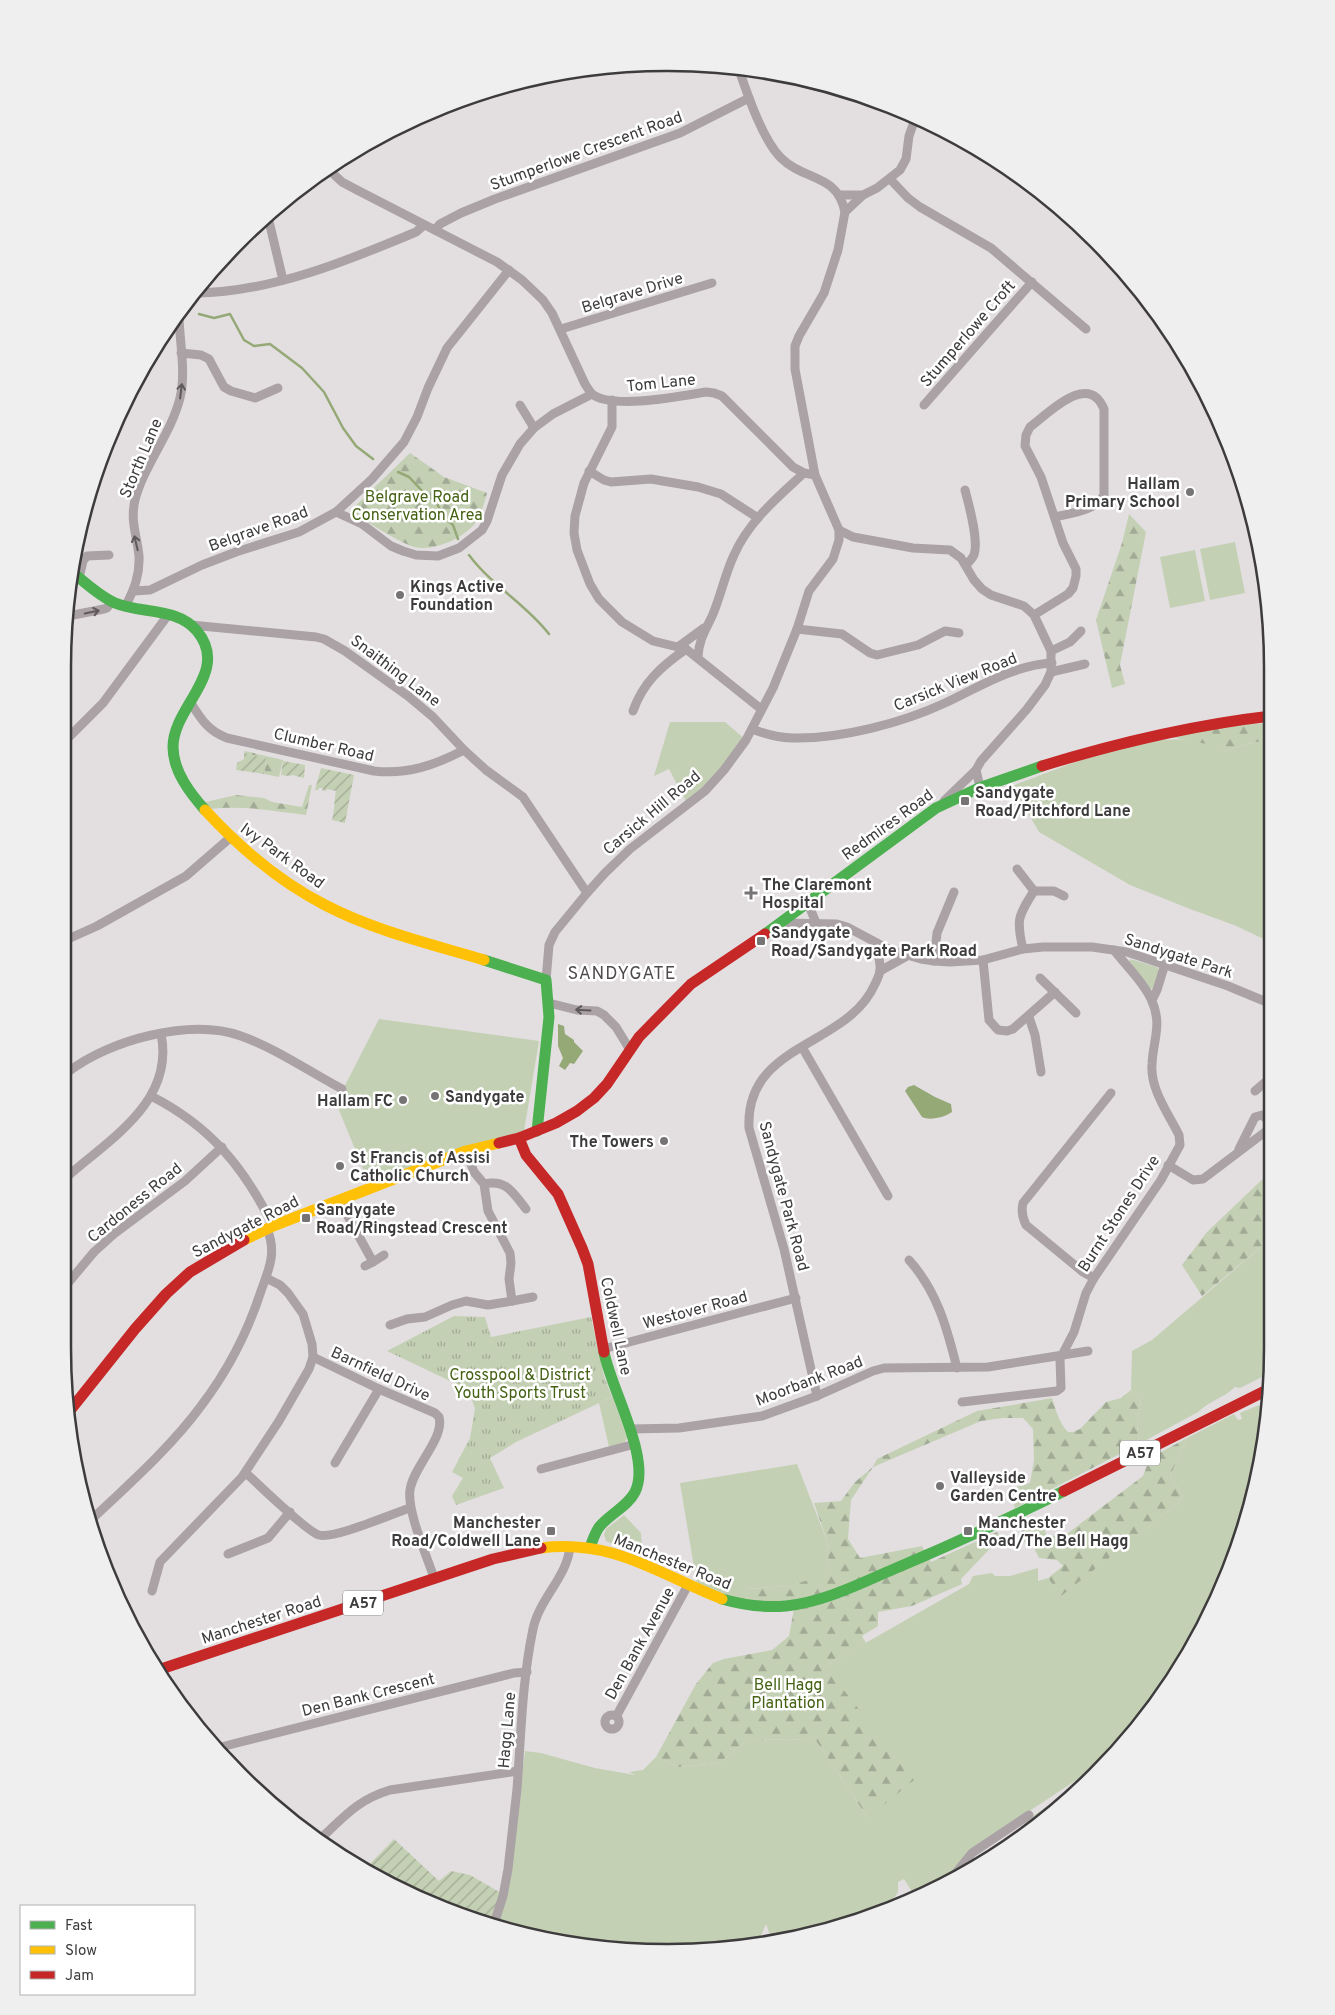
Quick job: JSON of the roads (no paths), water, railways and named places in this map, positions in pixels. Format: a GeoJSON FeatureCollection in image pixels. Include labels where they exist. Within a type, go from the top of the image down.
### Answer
{"type":"FeatureCollection","features":[{"type":"Feature","properties":{"kind":"street"},"geometry":{"type":"LineString","coordinates":[[741,76],[772,148],[791,166],[826,181],[840,195],[846,212]]}},
{"type":"Feature","properties":{"kind":"street","name":"Stumperlowe Crescent Road"},"geometry":{"type":"LineString","coordinates":[[434,230],[440,224],[495,199],[672,137],[749,98]]}},
{"type":"Feature","properties":{"kind":"street"},"geometry":{"type":"LineString","coordinates":[[913,125],[909,136],[906,159],[900,170],[890,179],[863,195],[846,212],[831,274],[824,293],[799,336],[794,357],[815,475],[839,530],[853,538],[913,548],[946,549],[954,553],[966,565],[974,580],[982,589],[991,595],[1024,606],[1034,615],[1050,651],[1052,668],[1045,685],[1027,709],[981,761],[976,770],[940,805]]}},
{"type":"Feature","properties":{"kind":"street"},"geometry":{"type":"LineString","coordinates":[[333,174],[342,182],[509,270],[543,300],[561,328],[585,384],[592,394],[553,414],[534,428],[509,460],[482,530],[460,548],[438,556],[416,555],[391,546],[362,524],[336,512]]}},
{"type":"Feature","properties":{"kind":"street"},"geometry":{"type":"LineString","coordinates":[[890,179],[908,198],[991,248],[1086,329]]}},
{"type":"Feature","properties":{"kind":"street"},"geometry":{"type":"LineString","coordinates":[[840,195],[863,195]]}},
{"type":"Feature","properties":{"kind":"street"},"geometry":{"type":"LineString","coordinates":[[269,223],[282,280]]}},
{"type":"Feature","properties":{"kind":"street"},"geometry":{"type":"LineString","coordinates":[[203,293],[239,290],[282,280],[340,262],[416,232],[424,226]]}},
{"type":"Feature","properties":{"kind":"street","name":"Belgrave Road"},"geometry":{"type":"LineString","coordinates":[[134,591],[150,590],[202,565],[299,532],[336,512],[372,479],[404,442],[415,423],[428,388],[447,348],[509,270]]}},
{"type":"Feature","properties":{"kind":"street","name":"Stumperlowe Croft"},"geometry":{"type":"LineString","coordinates":[[924,404],[1032,282]]}},
{"type":"Feature","properties":{"kind":"street","name":"Belgrave Drive"},"geometry":{"type":"LineString","coordinates":[[561,328],[712,283]]}},
{"type":"Feature","properties":{"kind":"street","name":"Storth Lane"},"geometry":{"type":"LineString","coordinates":[[125,607],[134,591],[139,566],[139,554],[133,528],[135,499],[177,406],[182,384],[180,324]]}},
{"type":"Feature","properties":{"kind":"street"},"geometry":{"type":"LineString","coordinates":[[181,353],[201,355],[209,359],[224,387],[231,391],[255,398],[278,388]]}},
{"type":"Feature","properties":{"kind":"street","name":"Tom Lane"},"geometry":{"type":"LineString","coordinates":[[592,394],[612,400],[650,400],[706,392],[714,393],[728,401],[793,467],[804,473],[815,475]]}},
{"type":"Feature","properties":{"kind":"street"},"geometry":{"type":"LineString","coordinates":[[1034,615],[1068,594],[1075,583],[1076,569],[1063,543],[1041,476],[1025,446],[1026,435],[1030,428],[1075,394],[1088,394],[1099,400],[1104,409],[1104,495],[1096,505],[1055,517]]}},
{"type":"Feature","properties":{"kind":"street"},"geometry":{"type":"LineString","coordinates":[[612,400],[612,427],[590,470],[579,498],[574,533],[577,550],[590,584],[599,600],[622,622],[654,641],[682,648],[698,657],[737,691],[762,709]]}},
{"type":"Feature","properties":{"kind":"street"},"geometry":{"type":"LineString","coordinates":[[520,405],[534,428]]}},
{"type":"Feature","properties":{"kind":"street"},"geometry":{"type":"LineString","coordinates":[[590,470],[604,480],[611,482],[651,480],[698,486],[721,494],[758,518]]}},
{"type":"Feature","properties":{"kind":"street"},"geometry":{"type":"LineString","coordinates":[[698,657],[698,644],[714,614],[735,553],[758,518],[774,500],[804,473]]}},
{"type":"Feature","properties":{"kind":"street"},"geometry":{"type":"LineString","coordinates":[[965,490],[973,528],[975,550],[974,556],[966,565]]}},
{"type":"Feature","properties":{"kind":"street","name":"Carsick Hill Road"},"geometry":{"type":"LineString","coordinates":[[537,1131],[549,1017],[546,980],[549,945],[555,932],[605,872],[630,849],[705,791],[736,755],[773,688],[797,629],[809,591],[815,581],[825,571],[835,554],[840,540],[839,530]]}},
{"type":"Feature","properties":{"kind":"street"},"geometry":{"type":"LineString","coordinates":[[80,567],[87,556],[109,555]]}},
{"type":"Feature","properties":{"kind":"street","name":"Snaithing Lane"},"geometry":{"type":"LineString","coordinates":[[78,577],[112,601],[125,607],[168,615],[191,625],[291,634],[324,639],[345,651],[408,696],[433,717],[486,770],[523,797],[587,892]]}},
{"type":"Feature","properties":{"kind":"street"},"geometry":{"type":"LineString","coordinates":[[74,615],[107,608],[112,601]]}},
{"type":"Feature","properties":{"kind":"street"},"geometry":{"type":"LineString","coordinates":[[71,735],[103,703],[168,615]]}},
{"type":"Feature","properties":{"kind":"street","name":"Ivy Park Road"},"geometry":{"type":"LineString","coordinates":[[191,625],[204,643],[207,658],[203,681],[180,719],[174,733],[173,745],[181,777],[205,811],[232,837],[267,866],[304,893],[340,913],[406,937],[546,980]]}},
{"type":"Feature","properties":{"kind":"street"},"geometry":{"type":"LineString","coordinates":[[633,711],[643,688],[658,669],[707,627]]}},
{"type":"Feature","properties":{"kind":"street"},"geometry":{"type":"LineString","coordinates":[[797,629],[842,634],[870,653],[877,654],[918,645],[945,631],[959,633]]}},
{"type":"Feature","properties":{"kind":"street"},"geometry":{"type":"LineString","coordinates":[[1050,651],[1070,642],[1081,632]]}},
{"type":"Feature","properties":{"kind":"street","name":"Carsick View Road"},"geometry":{"type":"LineString","coordinates":[[752,729],[779,737],[792,738],[822,736],[865,728],[926,711],[1008,673],[1085,664]]}},
{"type":"Feature","properties":{"kind":"street","name":"Clumber Road"},"geometry":{"type":"LineString","coordinates":[[191,703],[207,728],[216,734],[374,771],[395,772],[418,769],[432,765],[464,750]]}},
{"type":"Feature","properties":{"kind":"street","name":"Redmires Road"},"geometry":{"type":"LineString","coordinates":[[519,1138],[566,1118],[594,1098],[607,1084],[639,1037],[691,984],[782,923],[940,805],[980,787],[1065,758],[1167,731],[1225,720],[1264,717]]}},
{"type":"Feature","properties":{"kind":"street"},"geometry":{"type":"LineString","coordinates":[[976,770],[980,787]]}},
{"type":"Feature","properties":{"kind":"street"},"geometry":{"type":"LineString","coordinates":[[71,938],[104,922],[186,876],[232,837]]}},
{"type":"Feature","properties":{"kind":"street"},"geometry":{"type":"LineString","coordinates":[[1017,869],[1034,891]]}},
{"type":"Feature","properties":{"kind":"street"},"geometry":{"type":"LineString","coordinates":[[1034,891],[1054,891],[1064,896]]}},
{"type":"Feature","properties":{"kind":"street"},"geometry":{"type":"LineString","coordinates":[[1023,950],[1018,924],[1024,906],[1034,891]]}},
{"type":"Feature","properties":{"kind":"street"},"geometry":{"type":"LineString","coordinates":[[934,961],[937,933],[954,892]]}},
{"type":"Feature","properties":{"kind":"street"},"geometry":{"type":"LineString","coordinates":[[808,903],[816,923]]}},
{"type":"Feature","properties":{"kind":"street","name":"Sandygate Park"},"geometry":{"type":"LineString","coordinates":[[782,923],[837,924],[875,944],[907,956],[934,961],[983,960],[1023,950],[1067,946],[1127,952],[1228,986],[1264,1001]]}},
{"type":"Feature","properties":{"kind":"street"},"geometry":{"type":"LineString","coordinates":[[875,944],[880,971],[907,956]]}},
{"type":"Feature","properties":{"kind":"street","name":"Burnt Stones Drive"},"geometry":{"type":"LineString","coordinates":[[1062,1355],[1074,1332],[1086,1293],[1094,1278],[1153,1194],[1180,1141],[1153,1080],[1152,1064],[1157,1037],[1157,1022],[1152,1000],[1144,986],[1114,950]]}},
{"type":"Feature","properties":{"kind":"street"},"geometry":{"type":"LineString","coordinates":[[983,960],[989,1020],[998,1030],[1007,1031],[1013,1029],[1029,1017],[1055,992]]}},
{"type":"Feature","properties":{"kind":"street"},"geometry":{"type":"LineString","coordinates":[[1152,1000],[1165,964]]}},
{"type":"Feature","properties":{"kind":"street","name":"Sandygate Park Road"},"geometry":{"type":"LineString","coordinates":[[817,1396],[784,1249],[749,1128],[748,1116],[750,1103],[758,1083],[776,1064],[863,1004],[871,993],[880,971]]}},
{"type":"Feature","properties":{"kind":"street"},"geometry":{"type":"LineString","coordinates":[[1040,978],[1076,1014]]}},
{"type":"Feature","properties":{"kind":"street"},"geometry":{"type":"LineString","coordinates":[[549,1003],[577,1010],[596,1011],[604,1015],[616,1027],[630,1050]]}},
{"type":"Feature","properties":{"kind":"street"},"geometry":{"type":"LineString","coordinates":[[1029,1017],[1035,1035],[1041,1072]]}},
{"type":"Feature","properties":{"kind":"street"},"geometry":{"type":"LineString","coordinates":[[71,1067],[91,1056],[119,1045],[182,1030],[204,1029],[240,1036],[342,1089]]}},
{"type":"Feature","properties":{"kind":"street"},"geometry":{"type":"LineString","coordinates":[[71,1174],[117,1136],[137,1116],[151,1096],[162,1061],[164,1046],[162,1034]]}},
{"type":"Feature","properties":{"kind":"street"},"geometry":{"type":"LineString","coordinates":[[802,1047],[888,1196]]}},
{"type":"Feature","properties":{"kind":"street"},"geometry":{"type":"LineString","coordinates":[[1255,1091],[1264,1083]]}},
{"type":"Feature","properties":{"kind":"street"},"geometry":{"type":"LineString","coordinates":[[1094,1278],[1083,1272],[1026,1225],[1022,1209],[1023,1203],[1110,1093]]}},
{"type":"Feature","properties":{"kind":"street"},"geometry":{"type":"LineString","coordinates":[[96,1515],[183,1429],[202,1406],[242,1336],[256,1307],[273,1253],[270,1228],[258,1196],[222,1147],[192,1120],[173,1107],[151,1096]]}},
{"type":"Feature","properties":{"kind":"street"},"geometry":{"type":"LineString","coordinates":[[1239,1150],[1255,1117],[1262,1115],[1264,1117]]}},
{"type":"Feature","properties":{"kind":"street"},"geometry":{"type":"LineString","coordinates":[[1168,1165],[1193,1180],[1203,1179],[1264,1132]]}},
{"type":"Feature","properties":{"kind":"street","name":"Sandygate Road"},"geometry":{"type":"LineString","coordinates":[[74,1405],[135,1329],[177,1283],[208,1260],[270,1228],[339,1200],[466,1151],[519,1138]]}},
{"type":"Feature","properties":{"kind":"street","name":"Coldwell Lane"},"geometry":{"type":"LineString","coordinates":[[519,1138],[526,1155],[558,1194],[582,1248],[588,1264],[603,1348],[612,1382],[635,1444],[638,1485],[634,1494],[599,1527],[590,1547]]}},
{"type":"Feature","properties":{"kind":"street","name":"Cardoness Road"},"geometry":{"type":"LineString","coordinates":[[71,1279],[94,1252],[114,1234],[184,1180],[222,1147]]}},
{"type":"Feature","properties":{"kind":"street"},"geometry":{"type":"LineString","coordinates":[[466,1151],[474,1172],[484,1184],[488,1211],[510,1253],[509,1279],[512,1301]]}},
{"type":"Feature","properties":{"kind":"street"},"geometry":{"type":"LineString","coordinates":[[484,1184],[499,1182],[505,1185],[526,1209]]}},
{"type":"Feature","properties":{"kind":"street"},"geometry":{"type":"LineString","coordinates":[[339,1200],[369,1264],[384,1255]]}},
{"type":"Feature","properties":{"kind":"street"},"geometry":{"type":"LineString","coordinates":[[909,1260],[932,1290],[944,1321],[957,1368]]}},
{"type":"Feature","properties":{"kind":"street"},"geometry":{"type":"LineString","coordinates":[[152,1591],[156,1571],[166,1554],[246,1473],[309,1369],[312,1357],[307,1327],[295,1302],[280,1285],[266,1278]]}},
{"type":"Feature","properties":{"kind":"street"},"geometry":{"type":"LineString","coordinates":[[390,1325],[407,1319],[427,1320],[452,1305],[466,1301],[488,1305],[534,1296]]}},
{"type":"Feature","properties":{"kind":"street","name":"Westover Road"},"geometry":{"type":"LineString","coordinates":[[603,1348],[796,1298]]}},
{"type":"Feature","properties":{"kind":"street","name":"Moorbank Road"},"geometry":{"type":"LineString","coordinates":[[631,1429],[679,1428],[738,1421],[784,1409],[873,1370],[884,1368],[995,1366],[1088,1351]]}},
{"type":"Feature","properties":{"kind":"street"},"geometry":{"type":"LineString","coordinates":[[962,1402],[1057,1391],[1061,1388],[1059,1362],[1062,1355]]}},
{"type":"Feature","properties":{"kind":"street","name":"Barnfield Drive"},"geometry":{"type":"LineString","coordinates":[[312,1357],[435,1413],[439,1417],[440,1430],[417,1468],[412,1480],[410,1508]]}},
{"type":"Feature","properties":{"kind":"street"},"geometry":{"type":"LineString","coordinates":[[335,1464],[379,1389]]}},
{"type":"Feature","properties":{"kind":"street","name":"Manchester Road"},"geometry":{"type":"LineString","coordinates":[[165,1668],[521,1551],[570,1546],[590,1547],[642,1564],[717,1598],[743,1605],[769,1607],[800,1605],[829,1596],[930,1555],[1261,1393]]}},
{"type":"Feature","properties":{"kind":"street"},"geometry":{"type":"LineString","coordinates":[[541,1469],[635,1444]]}},
{"type":"Feature","properties":{"kind":"street"},"geometry":{"type":"LineString","coordinates":[[246,1473],[314,1533],[328,1536],[410,1508],[434,1578]]}},
{"type":"Feature","properties":{"kind":"street"},"geometry":{"type":"LineString","coordinates":[[228,1554],[268,1538],[290,1512]]}},
{"type":"Feature","properties":{"kind":"street","name":"Hagg Lane"},"geometry":{"type":"LineString","coordinates":[[496,1918],[502,1902],[508,1869],[527,1672],[536,1618],[566,1564],[570,1546]]}},
{"type":"Feature","properties":{"kind":"street","name":"Den Bank Avenue"},"geometry":{"type":"LineString","coordinates":[[617,1715],[688,1585]]}},
{"type":"Feature","properties":{"kind":"street","name":"Den Bank Crescent"},"geometry":{"type":"LineString","coordinates":[[224,1746],[504,1675],[527,1672]]}},
{"type":"Feature","properties":{"kind":"street"},"geometry":{"type":"LineString","coordinates":[[325,1835],[361,1802],[375,1795],[390,1790],[518,1770]]}},
{"type":"Feature","properties":{"kind":"street"},"geometry":{"type":"LineString","coordinates":[[961,1867],[972,1853],[1029,1816]]}},
{"type":"Feature","properties":{"kind":"waterway"},"geometry":{"type":"LineString","coordinates":[[199,314],[214,318],[230,314],[244,340],[254,346],[270,344],[302,368],[324,392],[343,428],[356,446],[373,459]]}},
{"type":"Feature","properties":{"kind":"waterway"},"geometry":{"type":"LineString","coordinates":[[398,472],[409,477],[425,494],[436,501],[443,517],[453,525],[458,539]]}},
{"type":"Feature","properties":{"kind":"waterway"},"geometry":{"type":"LineString","coordinates":[[469,555],[488,576],[530,613],[549,634]]}},
{"type":"Feature","properties":{"kind":"place","name":"Hallam Primary School"},"geometry":{"type":"Point","coordinates":[1190,492]}},
{"type":"Feature","properties":{"kind":"place","name":"Kings Active Foundation"},"geometry":{"type":"Point","coordinates":[400,595]}},
{"type":"Feature","properties":{"kind":"place","name":"Sandygate Road/Pitchford Lane"},"geometry":{"type":"Point","coordinates":[965,801]}},
{"type":"Feature","properties":{"kind":"place","name":"The Claremont Hospital"},"geometry":{"type":"Point","coordinates":[751,893]}},
{"type":"Feature","properties":{"kind":"place","name":"Sandygate Road/Sandygate Park Road"},"geometry":{"type":"Point","coordinates":[761,941]}},
{"type":"Feature","properties":{"kind":"place","name":"Sandygate"},"geometry":{"type":"Point","coordinates":[435,1096]}},
{"type":"Feature","properties":{"kind":"place","name":"Hallam FC"},"geometry":{"type":"Point","coordinates":[403,1100]}},
{"type":"Feature","properties":{"kind":"place","name":"The Towers"},"geometry":{"type":"Point","coordinates":[664,1141]}},
{"type":"Feature","properties":{"kind":"place","name":"St Francis of Assisi Catholic Church"},"geometry":{"type":"Point","coordinates":[340,1166]}},
{"type":"Feature","properties":{"kind":"place","name":"Sandygate Road/Ringstead Crescent"},"geometry":{"type":"Point","coordinates":[306,1218]}},
{"type":"Feature","properties":{"kind":"place","name":"Valleyside Garden Centre"},"geometry":{"type":"Point","coordinates":[940,1486]}},
{"type":"Feature","properties":{"kind":"place","name":"Manchester Road/Coldwell Lane"},"geometry":{"type":"Point","coordinates":[551,1531]}},
{"type":"Feature","properties":{"kind":"place","name":"Manchester Road/The Bell Hagg"},"geometry":{"type":"Point","coordinates":[968,1531]}},
{"type":"Feature","properties":{"kind":"district","name":"SANDYGATE"},"geometry":{"type":"Point","coordinates":[622,973]}},
{"type":"Feature","properties":{"kind":"park label","name":"Belgrave Road Conservation Area"},"geometry":{"type":"Point","coordinates":[417,505]}},
{"type":"Feature","properties":{"kind":"park label","name":"Crosspool & District Youth Sports Trust"},"geometry":{"type":"Point","coordinates":[520,1383]}},
{"type":"Feature","properties":{"kind":"park label","name":"Bell Hagg Plantation"},"geometry":{"type":"Point","coordinates":[788,1693]}}]}
